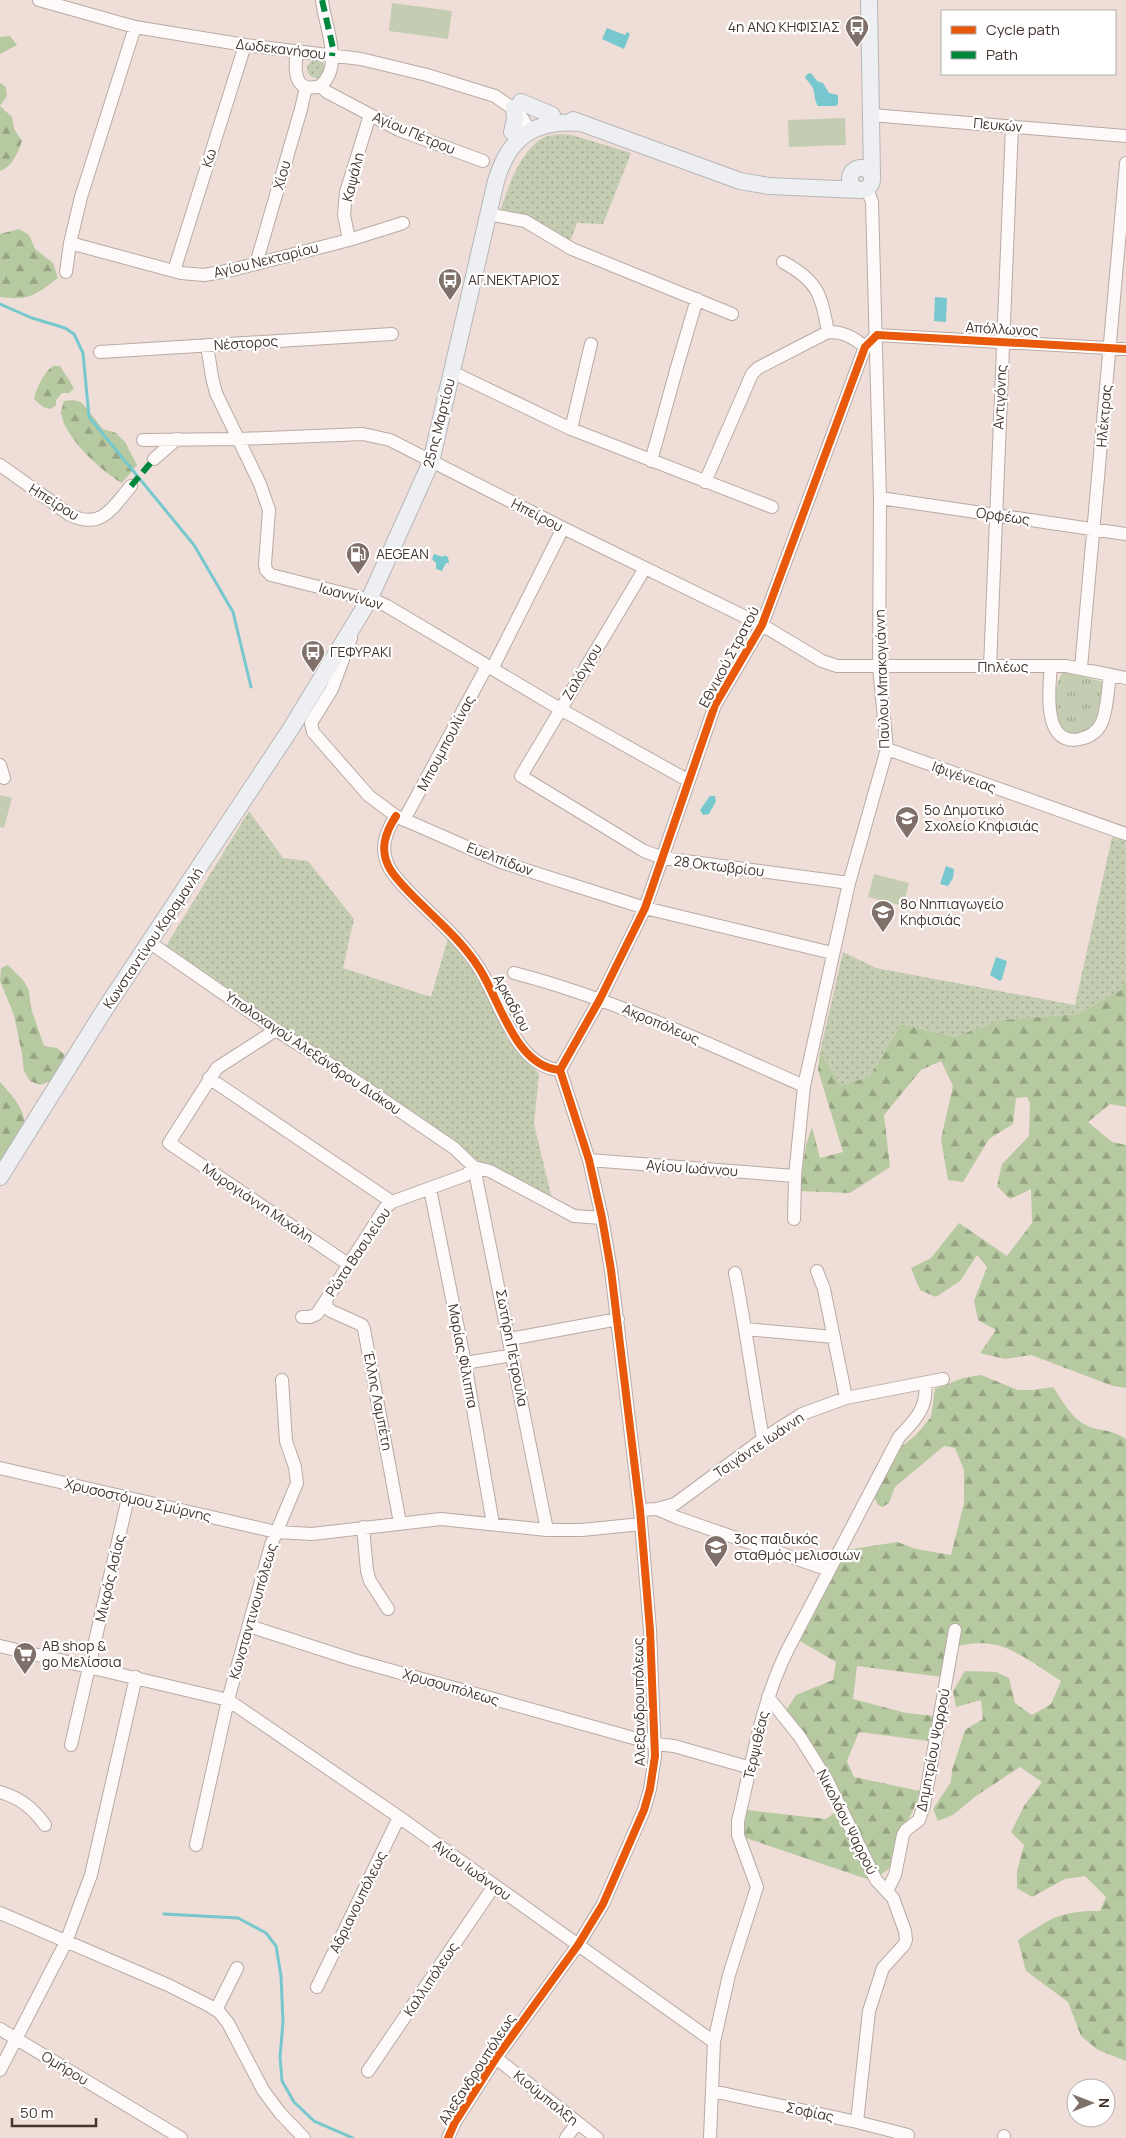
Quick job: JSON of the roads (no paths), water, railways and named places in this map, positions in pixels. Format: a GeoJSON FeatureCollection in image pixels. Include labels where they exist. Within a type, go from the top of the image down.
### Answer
{"type":"FeatureCollection","features":[{"type":"Feature","properties":{"kind":"main road","name":"Παύλου Μπακογιάννη"},"geometry":{"type":"LineString","coordinates":[[866,185],[872,143],[869,0]]}},
{"type":"Feature","properties":{"kind":"main road"},"geometry":{"type":"LineString","coordinates":[[512,132],[517,105],[552,115],[563,115],[740,181],[769,186],[810,187],[866,185],[865,168],[810,187]]}},
{"type":"Feature","properties":{"kind":"main road"},"geometry":{"type":"LineString","coordinates":[[532,124],[552,115]]}},
{"type":"Feature","properties":{"kind":"main road"},"geometry":{"type":"LineString","coordinates":[[532,124],[582,123]]}},
{"type":"Feature","properties":{"kind":"main road","name":"25ης Μαρτίου"},"geometry":{"type":"LineString","coordinates":[[496,181],[500,150],[512,132],[532,124]]}},
{"type":"Feature","properties":{"kind":"main road","name":"25ης Μαρτίου"},"geometry":{"type":"LineString","coordinates":[[308,700],[369,600],[431,462],[496,181],[502,161],[532,124]]}},
{"type":"Feature","properties":{"kind":"main road"},"geometry":{"type":"LineString","coordinates":[[855,170],[866,158],[872,143]]}},
{"type":"Feature","properties":{"kind":"main road","name":"Κωνσταντίνου Καραμανλή"},"geometry":{"type":"LineString","coordinates":[[0,1177],[105,1009],[308,700]]}},
{"type":"Feature","properties":{"kind":"street","name":"Δωδεκανήσου"},"geometry":{"type":"LineString","coordinates":[[40,0],[135,27],[245,45],[361,59],[427,75],[495,96],[517,105],[532,124]]}},
{"type":"Feature","properties":{"kind":"street"},"geometry":{"type":"LineString","coordinates":[[298,52],[296,75],[300,83],[306,87],[320,86],[328,78],[333,48],[322,0]]}},
{"type":"Feature","properties":{"kind":"street"},"geometry":{"type":"LineString","coordinates":[[66,272],[70,243],[81,197],[135,27]]}},
{"type":"Feature","properties":{"kind":"street","name":"Κω"},"geometry":{"type":"LineString","coordinates":[[174,271],[245,45]]}},
{"type":"Feature","properties":{"kind":"street","name":"Αγίου Πέτρου"},"geometry":{"type":"LineString","coordinates":[[320,86],[327,92],[399,130],[483,161]]}},
{"type":"Feature","properties":{"kind":"street","name":"Χίου"},"geometry":{"type":"LineString","coordinates":[[256,264],[306,87]]}},
{"type":"Feature","properties":{"kind":"street","name":"Καψάλη"},"geometry":{"type":"LineString","coordinates":[[349,240],[344,215],[346,192],[370,115]]}},
{"type":"Feature","properties":{"kind":"street","name":"Πευκών"},"geometry":{"type":"LineString","coordinates":[[870,115],[1126,136]]}},
{"type":"Feature","properties":{"kind":"street","name":"Αντιγόνης"},"geometry":{"type":"LineString","coordinates":[[990,667],[1012,126]]}},
{"type":"Feature","properties":{"kind":"street","name":"Ηλέκτρας"},"geometry":{"type":"LineString","coordinates":[[1081,668],[1095,529],[1126,163]]}},
{"type":"Feature","properties":{"kind":"street","name":"Παύλου Μπακογιάννη"},"geometry":{"type":"LineString","coordinates":[[794,1219],[795,1176],[804,1086],[832,953],[887,749],[879,668],[880,498],[877,335],[872,202],[866,185]]}},
{"type":"Feature","properties":{"kind":"street"},"geometry":{"type":"LineString","coordinates":[[488,214],[525,221],[572,249],[732,314]]}},
{"type":"Feature","properties":{"kind":"street","name":"Αγίου Νεκταρίου"},"geometry":{"type":"LineString","coordinates":[[70,243],[174,271],[204,275],[256,264],[349,240],[403,223]]}},
{"type":"Feature","properties":{"kind":"street"},"geometry":{"type":"LineString","coordinates":[[783,262],[805,276],[815,286],[825,312],[828,332]]}},
{"type":"Feature","properties":{"kind":"street"},"geometry":{"type":"LineString","coordinates":[[651,461],[697,299]]}},
{"type":"Feature","properties":{"kind":"street"},"geometry":{"type":"LineString","coordinates":[[705,482],[752,374],[758,368],[828,332],[840,332],[852,336],[865,346]]}},
{"type":"Feature","properties":{"kind":"street","name":"Νέστορος"},"geometry":{"type":"LineString","coordinates":[[100,352],[392,334]]}},
{"type":"Feature","properties":{"kind":"street","name":"Απόλλωνος"},"geometry":{"type":"LineString","coordinates":[[877,335],[1126,349]]}},
{"type":"Feature","properties":{"kind":"street","name":"Εθνικού Στρατού"},"geometry":{"type":"LineString","coordinates":[[560,1070],[600,999],[645,908],[715,705],[762,625],[865,346],[877,335]]}},
{"type":"Feature","properties":{"kind":"street"},"geometry":{"type":"LineString","coordinates":[[571,429],[591,344]]}},
{"type":"Feature","properties":{"kind":"street","name":"Ιωαννίνων"},"geometry":{"type":"LineString","coordinates":[[207,345],[214,386],[269,510],[266,570],[271,574],[388,606],[560,709],[689,781]]}},
{"type":"Feature","properties":{"kind":"street"},"geometry":{"type":"LineString","coordinates":[[452,372],[571,429],[772,507]]}},
{"type":"Feature","properties":{"kind":"street","name":"Ηπείρου"},"geometry":{"type":"LineString","coordinates":[[143,440],[239,439],[363,434],[390,440],[563,528],[762,625],[822,661],[836,666],[879,668]]}},
{"type":"Feature","properties":{"kind":"street"},"geometry":{"type":"LineString","coordinates":[[154,459],[177,439]]}},
{"type":"Feature","properties":{"kind":"street","name":"Ηπείρου"},"geometry":{"type":"LineString","coordinates":[[1,471],[81,520],[99,519],[108,513],[130,486]]}},
{"type":"Feature","properties":{"kind":"street","name":"Ορφέως"},"geometry":{"type":"LineString","coordinates":[[880,498],[1126,534]]}},
{"type":"Feature","properties":{"kind":"street","name":"Μπουμπουλίνας"},"geometry":{"type":"LineString","coordinates":[[400,818],[490,667],[563,528]]}},
{"type":"Feature","properties":{"kind":"street","name":"Ζαλόγγου"},"geometry":{"type":"LineString","coordinates":[[521,776],[646,568]]}},
{"type":"Feature","properties":{"kind":"street","name":"Ευελπίδων"},"geometry":{"type":"LineString","coordinates":[[354,627],[335,682],[311,723],[313,732],[370,796],[400,818],[500,862],[645,908],[832,953]]}},
{"type":"Feature","properties":{"kind":"street"},"geometry":{"type":"LineString","coordinates":[[1051,666],[1048,704],[1052,722],[1057,732],[1065,738],[1076,740],[1094,734],[1102,723],[1110,675]]}},
{"type":"Feature","properties":{"kind":"street","name":"Πηλέως"},"geometry":{"type":"LineString","coordinates":[[879,668],[1051,666],[1081,668],[1126,678]]}},
{"type":"Feature","properties":{"kind":"street","name":"Ιφιγένειας"},"geometry":{"type":"LineString","coordinates":[[887,749],[1126,834]]}},
{"type":"Feature","properties":{"kind":"street","name":"28 Οκτωβρίου"},"geometry":{"type":"LineString","coordinates":[[521,776],[644,851],[663,858],[850,883]]}},
{"type":"Feature","properties":{"kind":"street","name":"Αρκαδίου"},"geometry":{"type":"LineString","coordinates":[[400,818],[386,831],[384,842],[385,856],[390,869],[405,888],[465,948],[479,968],[509,1027],[523,1049],[538,1064],[560,1070]]}},
{"type":"Feature","properties":{"kind":"street","name":"Υπολοχαγού Αλεξάνδρου Διάκου"},"geometry":{"type":"LineString","coordinates":[[149,942],[276,1030],[347,1075],[446,1143],[474,1167]]}},
{"type":"Feature","properties":{"kind":"street","name":"Ακροπόλεως"},"geometry":{"type":"LineString","coordinates":[[514,973],[600,999],[804,1086]]}},
{"type":"Feature","properties":{"kind":"street"},"geometry":{"type":"LineString","coordinates":[[276,1030],[217,1068],[209,1078],[392,1202]]}},
{"type":"Feature","properties":{"kind":"street"},"geometry":{"type":"LineString","coordinates":[[474,1167],[490,1171],[574,1216],[602,1218],[589,1160],[560,1070]]}},
{"type":"Feature","properties":{"kind":"street","name":"Μυρογιάννη Μιχάλη"},"geometry":{"type":"LineString","coordinates":[[209,1078],[169,1143],[348,1264]]}},
{"type":"Feature","properties":{"kind":"street","name":"Αγίου Ιωάννου"},"geometry":{"type":"LineString","coordinates":[[589,1160],[795,1176]]}},
{"type":"Feature","properties":{"kind":"street","name":"Ρώτα Βασιλείου"},"geometry":{"type":"LineString","coordinates":[[302,1317],[310,1317],[317,1314],[385,1208],[392,1202],[466,1175],[474,1167]]}},
{"type":"Feature","properties":{"kind":"street","name":"Σωτήρη Πέτρουλα"},"geometry":{"type":"LineString","coordinates":[[474,1167],[547,1530]]}},
{"type":"Feature","properties":{"kind":"street","name":"Μαρίας Φίλιππα"},"geometry":{"type":"LineString","coordinates":[[430,1189],[465,1364],[493,1524]]}},
{"type":"Feature","properties":{"kind":"street","name":"Αλεξανδρουπόλεως"},"geometry":{"type":"LineString","coordinates":[[448,2138],[455,2122],[496,2058],[578,1945],[603,1904],[644,1810],[654,1773],[650,1630],[640,1510],[618,1319],[602,1218]]}},
{"type":"Feature","properties":{"kind":"street"},"geometry":{"type":"LineString","coordinates":[[817,1271],[824,1289],[846,1398]]}},
{"type":"Feature","properties":{"kind":"street"},"geometry":{"type":"LineString","coordinates":[[734,1273],[745,1320],[763,1439]]}},
{"type":"Feature","properties":{"kind":"street","name":"Έλλης Λαμπέτη"},"geometry":{"type":"LineString","coordinates":[[326,1300],[327,1307],[331,1311],[362,1325],[364,1329],[400,1523]]}},
{"type":"Feature","properties":{"kind":"street"},"geometry":{"type":"LineString","coordinates":[[510,1339],[618,1319]]}},
{"type":"Feature","properties":{"kind":"street"},"geometry":{"type":"LineString","coordinates":[[745,1329],[834,1337]]}},
{"type":"Feature","properties":{"kind":"street"},"geometry":{"type":"LineString","coordinates":[[465,1364],[513,1354]]}},
{"type":"Feature","properties":{"kind":"street","name":"Τσιγάντε Ιωάννη"},"geometry":{"type":"LineString","coordinates":[[640,1510],[657,1509],[675,1504],[763,1439],[802,1414],[846,1398],[943,1379]]}},
{"type":"Feature","properties":{"kind":"street","name":"Κωνσταντινουπόλεως"},"geometry":{"type":"LineString","coordinates":[[196,1845],[228,1700],[276,1532],[297,1483],[296,1467],[286,1441],[282,1380]]}},
{"type":"Feature","properties":{"kind":"street","name":"Τερψιθέας"},"geometry":{"type":"LineString","coordinates":[[710,2138],[714,2042],[729,1975],[756,1887],[738,1835],[738,1822],[768,1697],[777,1672],[899,1437],[914,1421],[925,1404],[925,1383]]}},
{"type":"Feature","properties":{"kind":"street","name":"Χρυσοστόμου Σμύρνης"},"geometry":{"type":"LineString","coordinates":[[0,1468],[276,1532],[312,1534],[441,1519],[547,1530],[582,1530],[641,1524]]}},
{"type":"Feature","properties":{"kind":"street","name":"Μικράς Ασίας"},"geometry":{"type":"LineString","coordinates":[[72,1745],[128,1498]]}},
{"type":"Feature","properties":{"kind":"street"},"geometry":{"type":"LineString","coordinates":[[657,1509],[829,1570]]}},
{"type":"Feature","properties":{"kind":"street"},"geometry":{"type":"LineString","coordinates":[[363,1528],[366,1571],[370,1582],[388,1609]]}},
{"type":"Feature","properties":{"kind":"street","name":"Χρυσουπόλεως"},"geometry":{"type":"LineString","coordinates":[[249,1626],[354,1660],[654,1744],[674,1746],[751,1768]]}},
{"type":"Feature","properties":{"kind":"street","name":"Δημητρίου Ψαρρού"},"geometry":{"type":"LineString","coordinates":[[887,1891],[895,1875],[903,1835],[906,1830],[919,1820],[924,1805],[955,1630]]}},
{"type":"Feature","properties":{"kind":"street"},"geometry":{"type":"LineString","coordinates":[[0,1646],[228,1700]]}},
{"type":"Feature","properties":{"kind":"street"},"geometry":{"type":"LineString","coordinates":[[0,2070],[66,1942],[97,1857],[136,1677]]}},
{"type":"Feature","properties":{"kind":"street","name":"Νικολάου Ψαρρού"},"geometry":{"type":"LineString","coordinates":[[768,1697],[800,1737],[827,1780],[876,1880],[893,1898],[906,1940],[883,1968],[869,2011],[857,2122]]}},
{"type":"Feature","properties":{"kind":"street","name":"Αγίου Ιωάννου"},"geometry":{"type":"LineString","coordinates":[[228,1700],[398,1817],[714,2042]]}},
{"type":"Feature","properties":{"kind":"street"},"geometry":{"type":"LineString","coordinates":[[0,1792],[12,1796],[35,1811],[45,1825]]}},
{"type":"Feature","properties":{"kind":"street","name":"Αδριανουπόλεως"},"geometry":{"type":"LineString","coordinates":[[317,1987],[398,1817]]}},
{"type":"Feature","properties":{"kind":"street","name":"Καλλιπόλεως"},"geometry":{"type":"LineString","coordinates":[[368,2071],[494,1886]]}},
{"type":"Feature","properties":{"kind":"street"},"geometry":{"type":"LineString","coordinates":[[0,1913],[168,1985],[216,2010],[228,2023],[263,2090],[280,2113],[304,2138]]}},
{"type":"Feature","properties":{"kind":"street"},"geometry":{"type":"LineString","coordinates":[[216,2010],[237,1968]]}},
{"type":"Feature","properties":{"kind":"street","name":"Ομήρου"},"geometry":{"type":"LineString","coordinates":[[0,2029],[181,2138]]}},
{"type":"Feature","properties":{"kind":"street","name":"Κιούμπαλξη"},"geometry":{"type":"LineString","coordinates":[[496,2058],[597,2138]]}},
{"type":"Feature","properties":{"kind":"street","name":"Σοφίας"},"geometry":{"type":"LineString","coordinates":[[712,2091],[857,2122],[907,2137]]}},
{"type":"Feature","properties":{"kind":"street"},"geometry":{"type":"LineString","coordinates":[[566,2138],[577,2123]]}},
{"type":"Feature","properties":{"kind":"water"},"geometry":{"type":"Polygon","coordinates":[[[607,28],[625,35],[627,32],[630,34],[624,49],[602,39],[607,28]]]}},
{"type":"Feature","properties":{"kind":"water"},"geometry":{"type":"Polygon","coordinates":[[[811,73],[817,81],[823,83],[829,93],[838,95],[838,104],[836,106],[818,106],[813,90],[805,78],[807,74],[811,73]]]}},
{"type":"Feature","properties":{"kind":"water"},"geometry":{"type":"Polygon","coordinates":[[[935,297],[947,298],[946,322],[934,321],[935,297]]]}},
{"type":"Feature","properties":{"kind":"water"},"geometry":{"type":"Polygon","coordinates":[[[434,554],[448,557],[449,563],[446,563],[442,571],[436,569],[436,563],[432,559],[434,554]]]}},
{"type":"Feature","properties":{"kind":"water"},"geometry":{"type":"Polygon","coordinates":[[[710,796],[715,796],[716,801],[709,814],[703,815],[700,810],[710,796]]]}},
{"type":"Feature","properties":{"kind":"water"},"geometry":{"type":"Polygon","coordinates":[[[946,866],[954,869],[953,878],[948,886],[940,884],[946,866]]]}},
{"type":"Feature","properties":{"kind":"water"},"geometry":{"type":"Polygon","coordinates":[[[996,957],[1007,961],[1000,981],[990,975],[996,957]]]}},
{"type":"Feature","properties":{"kind":"waterway"},"geometry":{"type":"LineString","coordinates":[[0,304],[32,318],[65,328],[74,334],[83,353],[89,417],[194,545],[233,612],[251,687]]}},
{"type":"Feature","properties":{"kind":"waterway"},"geometry":{"type":"LineString","coordinates":[[164,1914],[238,1918],[266,1933],[276,1946],[281,1976],[283,2022],[280,2057],[282,2081],[294,2102],[314,2121],[353,2138]]}},
{"type":"Feature","properties":{"kind":"place","name":"4η ΑΝΩ ΚΗΦΙΣΙΑΣ"},"geometry":{"type":"Point","coordinates":[857,48]}},
{"type":"Feature","properties":{"kind":"place","name":"ΑΓ.ΝΕΚΤΑΡΙΟΣ"},"geometry":{"type":"Point","coordinates":[450,301]}},
{"type":"Feature","properties":{"kind":"place","name":"AEGEAN"},"geometry":{"type":"Point","coordinates":[358,575]}},
{"type":"Feature","properties":{"kind":"place","name":"ΓΕΦΥΡΑΚΙ"},"geometry":{"type":"Point","coordinates":[313,673]}},
{"type":"Feature","properties":{"kind":"place","name":"5ο Δημοτικό Σχολείο Κηφισιάς"},"geometry":{"type":"Point","coordinates":[907,839]}},
{"type":"Feature","properties":{"kind":"place","name":"8ο Νηπιαγωγείο Κηφισιάς"},"geometry":{"type":"Point","coordinates":[883,933]}},
{"type":"Feature","properties":{"kind":"place","name":"3ος παιδικός σταθμός μελισσιων"},"geometry":{"type":"Point","coordinates":[716,1568]}},
{"type":"Feature","properties":{"kind":"place","name":"AB shop & go Μελίσσια"},"geometry":{"type":"Point","coordinates":[25,1675]}}]}
